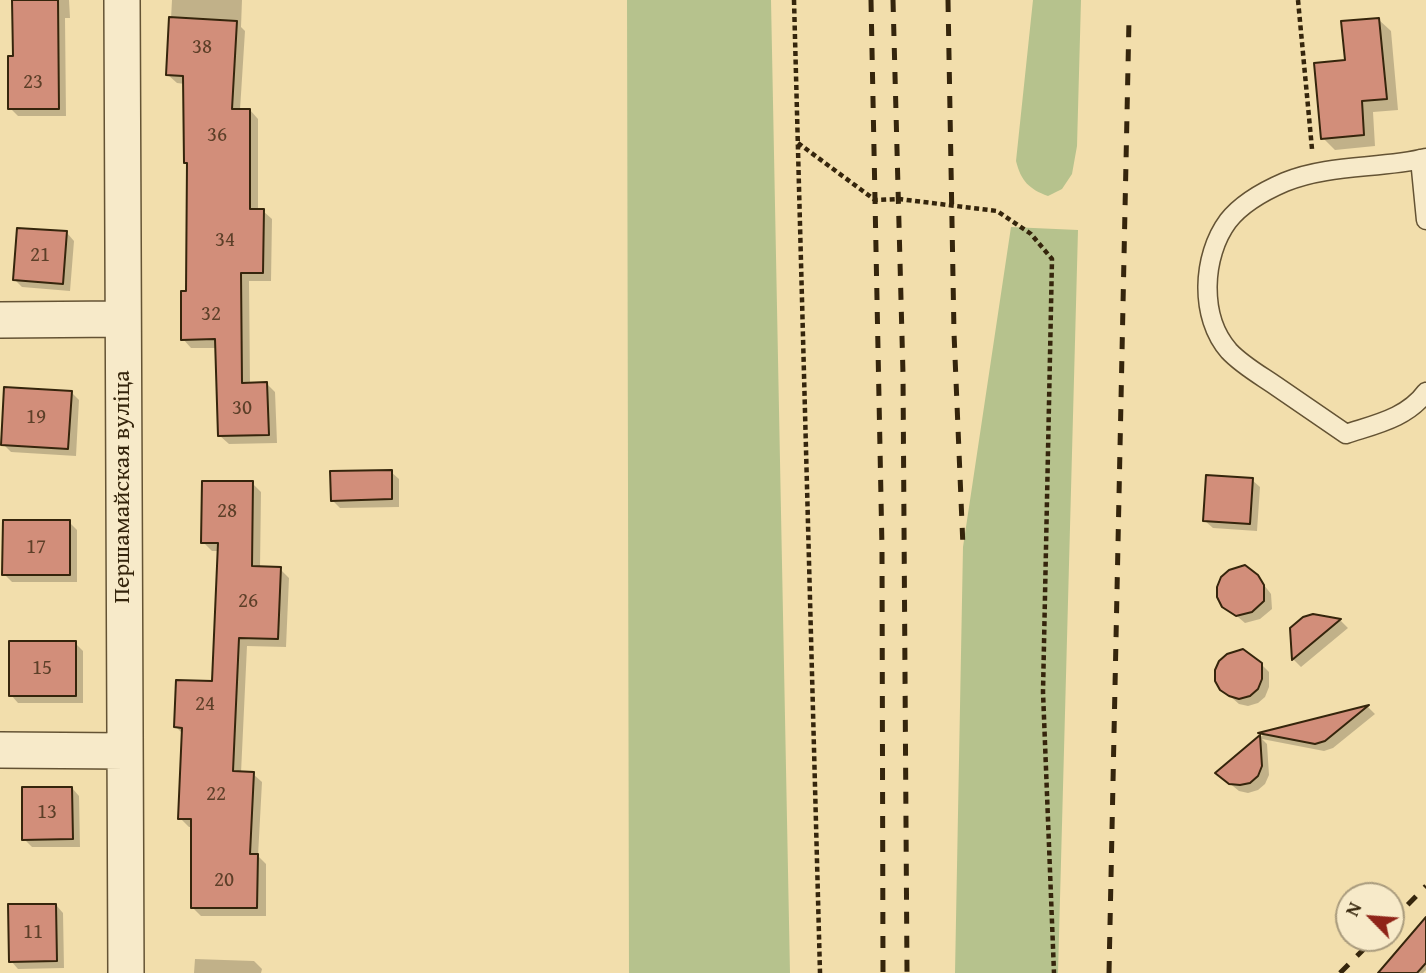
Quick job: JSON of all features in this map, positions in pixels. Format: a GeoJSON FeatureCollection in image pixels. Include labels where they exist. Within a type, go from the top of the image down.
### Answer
{"type":"FeatureCollection","features":[{"type":"Feature","properties":{"kind":"street","name":"Першамайская вуліца"},"geometry":{"type":"LineString","coordinates":[[121,0],[126,973]]}},
{"type":"Feature","properties":{"kind":"street"},"geometry":{"type":"LineString","coordinates":[[0,320],[122,319]]}},
{"type":"Feature","properties":{"kind":"street"},"geometry":{"type":"LineString","coordinates":[[0,750],[125,751]]}},
{"type":"Feature","properties":{"kind":"lane"},"geometry":{"type":"LineString","coordinates":[[1426,220],[1423,158],[1314,174],[1287,181],[1264,191],[1243,206],[1228,222],[1210,260],[1209,279],[1210,311],[1217,332],[1228,350],[1245,365],[1346,434],[1394,418],[1414,406],[1426,392]]}},
{"type":"Feature","properties":{"kind":"path"},"geometry":{"type":"LineString","coordinates":[[794,0],[820,973]]}},
{"type":"Feature","properties":{"kind":"path"},"geometry":{"type":"LineString","coordinates":[[1298,0],[1314,174]]}},
{"type":"Feature","properties":{"kind":"path"},"geometry":{"type":"LineString","coordinates":[[798,144],[875,200],[912,200],[997,211],[1031,234],[1052,259],[1044,692],[1054,973]]}},
{"type":"Feature","properties":{"kind":"green space"},"geometry":{"type":"Polygon","coordinates":[[[627,0],[771,0],[790,973],[629,973],[627,0]]]}},
{"type":"Feature","properties":{"kind":"green space"},"geometry":{"type":"Polygon","coordinates":[[[1033,0],[1081,0],[1077,146],[1072,174],[1062,189],[1048,196],[1027,183],[1020,174],[1016,161],[1033,0]]]}},
{"type":"Feature","properties":{"kind":"green space"},"geometry":{"type":"Polygon","coordinates":[[[1011,227],[1078,230],[1058,973],[955,973],[963,547],[1011,227]]]}},
{"type":"Feature","properties":{"kind":"building"},"geometry":{"type":"Polygon","coordinates":[[[12,0],[58,0],[59,109],[8,109],[8,56],[13,56],[12,0]]]}},
{"type":"Feature","properties":{"kind":"building"},"geometry":{"type":"Polygon","coordinates":[[[169,17],[237,21],[232,109],[250,109],[250,209],[264,209],[263,273],[241,273],[242,383],[267,382],[269,435],[218,436],[215,339],[181,340],[181,291],[186,291],[187,163],[184,163],[183,76],[166,75],[169,17]]]}},
{"type":"Feature","properties":{"kind":"building"},"geometry":{"type":"Polygon","coordinates":[[[1379,18],[1387,99],[1362,101],[1364,135],[1321,139],[1314,63],[1345,60],[1341,21],[1379,18]]]}},
{"type":"Feature","properties":{"kind":"building"},"geometry":{"type":"Polygon","coordinates":[[[17,228],[67,231],[63,284],[13,280],[17,228]]]}},
{"type":"Feature","properties":{"kind":"building"},"geometry":{"type":"Polygon","coordinates":[[[4,387],[72,391],[68,449],[1,445],[4,387]]]}},
{"type":"Feature","properties":{"kind":"building"},"geometry":{"type":"Polygon","coordinates":[[[392,470],[392,499],[331,501],[330,471],[392,470]]]}},
{"type":"Feature","properties":{"kind":"building"},"geometry":{"type":"Polygon","coordinates":[[[1206,475],[1253,478],[1250,524],[1203,521],[1206,475]]]}},
{"type":"Feature","properties":{"kind":"building"},"geometry":{"type":"Polygon","coordinates":[[[202,481],[253,481],[252,566],[281,567],[278,639],[239,638],[233,771],[254,772],[250,854],[258,854],[257,908],[191,908],[191,819],[178,819],[182,728],[174,727],[176,680],[212,681],[218,543],[201,543],[202,481]]]}},
{"type":"Feature","properties":{"kind":"building"},"geometry":{"type":"Polygon","coordinates":[[[3,520],[70,520],[70,575],[2,575],[3,520]]]}},
{"type":"Feature","properties":{"kind":"building"},"geometry":{"type":"Polygon","coordinates":[[[1245,565],[1258,575],[1264,585],[1264,601],[1252,612],[1236,616],[1222,607],[1217,597],[1217,587],[1221,577],[1229,570],[1245,565]]]}},
{"type":"Feature","properties":{"kind":"building"},"geometry":{"type":"Polygon","coordinates":[[[1313,614],[1341,619],[1292,660],[1290,628],[1303,617],[1313,614]]]}},
{"type":"Feature","properties":{"kind":"building"},"geometry":{"type":"Polygon","coordinates":[[[9,641],[76,641],[76,696],[9,696],[9,641]]]}},
{"type":"Feature","properties":{"kind":"building"},"geometry":{"type":"Polygon","coordinates":[[[1243,649],[1262,663],[1262,679],[1258,689],[1250,696],[1239,699],[1220,690],[1215,681],[1215,670],[1219,661],[1227,654],[1243,649]]]}},
{"type":"Feature","properties":{"kind":"building"},"geometry":{"type":"Polygon","coordinates":[[[1369,705],[1325,741],[1315,744],[1258,733],[1369,705]]]}},
{"type":"Feature","properties":{"kind":"building"},"geometry":{"type":"Polygon","coordinates":[[[1260,735],[1262,766],[1258,776],[1250,783],[1229,784],[1215,773],[1260,735]]]}},
{"type":"Feature","properties":{"kind":"building"},"geometry":{"type":"Polygon","coordinates":[[[22,787],[72,787],[73,839],[22,840],[22,787]]]}},
{"type":"Feature","properties":{"kind":"building"},"geometry":{"type":"Polygon","coordinates":[[[8,904],[56,904],[57,961],[9,962],[8,904]]]}},
{"type":"Feature","properties":{"kind":"building"},"geometry":{"type":"Polygon","coordinates":[[[1426,917],[1426,963],[1417,973],[1378,973],[1396,952],[1405,952],[1405,942],[1426,917]]]}},
{"type":"Feature","properties":{"kind":"railway"},"geometry":{"type":"LineString","coordinates":[[871,0],[882,548],[883,973]]}},
{"type":"Feature","properties":{"kind":"railway"},"geometry":{"type":"LineString","coordinates":[[893,0],[903,374],[907,973]]}},
{"type":"Feature","properties":{"kind":"railway"},"geometry":{"type":"LineString","coordinates":[[948,0],[954,333],[963,547]]}},
{"type":"Feature","properties":{"kind":"railway"},"geometry":{"type":"LineString","coordinates":[[1109,973],[1129,19]]}},
{"type":"Feature","properties":{"kind":"railway"},"geometry":{"type":"LineString","coordinates":[[1405,908],[1426,886]]}},
{"type":"Feature","properties":{"kind":"railway"},"geometry":{"type":"LineString","coordinates":[[1340,973],[1361,952]]}}]}
